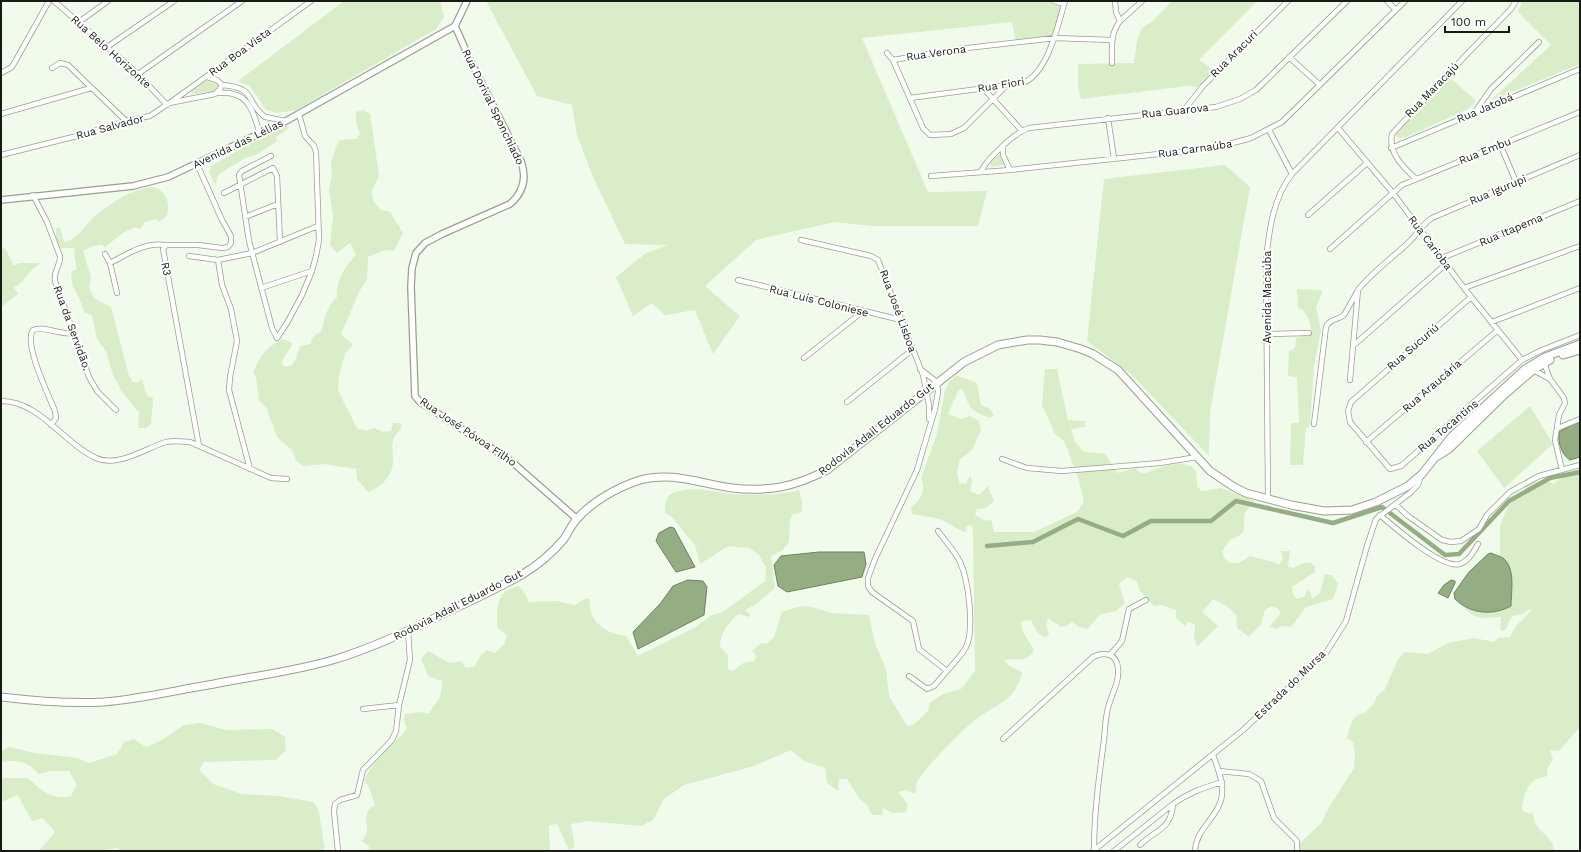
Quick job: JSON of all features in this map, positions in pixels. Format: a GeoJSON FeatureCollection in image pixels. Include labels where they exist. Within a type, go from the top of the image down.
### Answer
{"type":"FeatureCollection","features":[{"type":"Feature","properties":{"kind":"main road","name":"Rodovia Adail Eduardo Gut"},"geometry":{"type":"LineString","coordinates":[[1,697],[71,703],[122,700],[321,663],[368,649],[408,631],[523,574],[553,550],[564,539],[577,520],[609,494],[627,485],[652,478],[685,478],[731,488],[770,490],[794,485],[827,470],[964,362],[998,345],[1027,340],[1040,340],[1072,346],[1093,354],[1118,370],[1197,457],[1222,480],[1246,493],[1268,500],[1324,511],[1352,510],[1388,497],[1408,486],[1422,474],[1452,436],[1525,369],[1545,357],[1580,344]]}},
{"type":"Feature","properties":{"kind":"main road","name":"Rodovia Adail Eduardo Gut"},"geometry":{"type":"LineString","coordinates":[[1436,457],[1449,449],[1504,395],[1533,370],[1544,363],[1580,350]]}},
{"type":"Feature","properties":{"kind":"street"},"geometry":{"type":"LineString","coordinates":[[1,73],[12,67],[49,1]]}},
{"type":"Feature","properties":{"kind":"street","name":"Rua Belo Horizonte"},"geometry":{"type":"LineString","coordinates":[[54,1],[138,74],[168,104]]}},
{"type":"Feature","properties":{"kind":"street"},"geometry":{"type":"LineString","coordinates":[[79,22],[108,1]]}},
{"type":"Feature","properties":{"kind":"street"},"geometry":{"type":"LineString","coordinates":[[107,47],[174,1]]}},
{"type":"Feature","properties":{"kind":"street"},"geometry":{"type":"LineString","coordinates":[[138,74],[242,1]]}},
{"type":"Feature","properties":{"kind":"street","name":"Rua Boa Vista"},"geometry":{"type":"LineString","coordinates":[[168,104],[311,1]]}},
{"type":"Feature","properties":{"kind":"street"},"geometry":{"type":"LineString","coordinates":[[455,26],[466,1]]}},
{"type":"Feature","properties":{"kind":"street"},"geometry":{"type":"LineString","coordinates":[[1054,1],[1065,2]]}},
{"type":"Feature","properties":{"kind":"street"},"geometry":{"type":"LineString","coordinates":[[1115,1],[1116,12],[1120,22]]}},
{"type":"Feature","properties":{"kind":"street"},"geometry":{"type":"LineString","coordinates":[[1112,63],[1111,40],[1116,26],[1142,1]]}},
{"type":"Feature","properties":{"kind":"street","name":"Rua Aracuri"},"geometry":{"type":"LineString","coordinates":[[1184,110],[1203,86],[1288,1]]}},
{"type":"Feature","properties":{"kind":"street","name":"Rua Guarova"},"geometry":{"type":"LineString","coordinates":[[1022,130],[1038,126],[1216,107],[1240,99],[1256,90],[1347,1]]}},
{"type":"Feature","properties":{"kind":"street"},"geometry":{"type":"LineString","coordinates":[[1388,1],[1396,10]]}},
{"type":"Feature","properties":{"kind":"street","name":"Rua Carnaúba"},"geometry":{"type":"LineString","coordinates":[[931,176],[1010,170],[1114,159],[1222,146],[1251,138],[1282,122],[1405,1]]}},
{"type":"Feature","properties":{"kind":"street","name":"Avenida Macaúba"},"geometry":{"type":"LineString","coordinates":[[1268,500],[1267,334],[1265,282],[1268,237],[1278,198],[1285,183],[1292,174],[1462,1]]}},
{"type":"Feature","properties":{"kind":"street","name":"Rua Maracajú"},"geometry":{"type":"LineString","coordinates":[[1391,148],[1392,134],[1398,126],[1511,9],[1516,1]]}},
{"type":"Feature","properties":{"kind":"street","name":"Rua Fiori"},"geometry":{"type":"LineString","coordinates":[[910,98],[1030,81],[1050,50],[1065,2]]}},
{"type":"Feature","properties":{"kind":"street","name":"Avenida das Lélias"},"geometry":{"type":"LineString","coordinates":[[1,200],[33,195],[146,183],[168,177],[286,121],[455,26]]}},
{"type":"Feature","properties":{"kind":"street","name":"Rua Dorival Sponchiado"},"geometry":{"type":"LineString","coordinates":[[414,392],[411,275],[413,260],[416,253],[425,243],[442,234],[510,204],[517,198],[524,182],[524,169],[521,161],[471,62],[455,26]]}},
{"type":"Feature","properties":{"kind":"street","name":"Rua Verona"},"geometry":{"type":"LineString","coordinates":[[1007,85],[993,101],[957,132],[934,135],[927,134],[893,60],[958,49],[1055,38],[1111,40]]}},
{"type":"Feature","properties":{"kind":"street"},"geometry":{"type":"LineString","coordinates":[[1474,113],[1491,89],[1539,42]]}},
{"type":"Feature","properties":{"kind":"street"},"geometry":{"type":"LineString","coordinates":[[887,53],[893,60]]}},
{"type":"Feature","properties":{"kind":"street"},"geometry":{"type":"LineString","coordinates":[[1289,57],[1320,85]]}},
{"type":"Feature","properties":{"kind":"street"},"geometry":{"type":"LineString","coordinates":[[52,68],[60,63],[65,64],[126,121]]}},
{"type":"Feature","properties":{"kind":"street","name":"Rua Jatobá"},"geometry":{"type":"LineString","coordinates":[[1391,148],[1580,69]]}},
{"type":"Feature","properties":{"kind":"street"},"geometry":{"type":"LineString","coordinates":[[207,77],[217,80],[222,85],[236,86],[244,90],[265,117],[286,121]]}},
{"type":"Feature","properties":{"kind":"street"},"geometry":{"type":"LineString","coordinates":[[215,94],[222,85]]}},
{"type":"Feature","properties":{"kind":"street"},"geometry":{"type":"LineString","coordinates":[[1,114],[91,88]]}},
{"type":"Feature","properties":{"kind":"street"},"geometry":{"type":"LineString","coordinates":[[981,171],[989,160],[1022,130],[993,101],[983,88]]}},
{"type":"Feature","properties":{"kind":"street"},"geometry":{"type":"LineString","coordinates":[[188,89],[192,98]]}},
{"type":"Feature","properties":{"kind":"street","name":"Rua Salvador"},"geometry":{"type":"LineString","coordinates":[[1,155],[77,136],[126,121],[150,116],[168,104],[215,94],[231,93],[242,97],[248,104],[260,134]]}},
{"type":"Feature","properties":{"kind":"street","name":"Rua Embu"},"geometry":{"type":"LineString","coordinates":[[1330,249],[1402,185],[1580,112]]}},
{"type":"Feature","properties":{"kind":"street"},"geometry":{"type":"LineString","coordinates":[[271,156],[242,171],[239,175],[252,253],[272,328],[277,338],[287,323],[312,271],[319,240],[316,152],[314,146],[305,136],[299,114]]}},
{"type":"Feature","properties":{"kind":"street"},"geometry":{"type":"LineString","coordinates":[[1108,118],[1114,159]]}},
{"type":"Feature","properties":{"kind":"street","name":"Rua Carioba"},"geometry":{"type":"LineString","coordinates":[[1338,128],[1393,193],[1464,288],[1522,360]]}},
{"type":"Feature","properties":{"kind":"street"},"geometry":{"type":"LineString","coordinates":[[1269,130],[1292,174]]}},
{"type":"Feature","properties":{"kind":"street"},"geometry":{"type":"LineString","coordinates":[[1500,144],[1516,182]]}},
{"type":"Feature","properties":{"kind":"street"},"geometry":{"type":"LineString","coordinates":[[1003,148],[1003,155],[1010,170]]}},
{"type":"Feature","properties":{"kind":"street"},"geometry":{"type":"LineString","coordinates":[[1391,148],[1394,154],[1416,179]]}},
{"type":"Feature","properties":{"kind":"street","name":"Rua Igurupi"},"geometry":{"type":"LineString","coordinates":[[1358,290],[1365,281],[1408,243],[1432,218],[1580,155]]}},
{"type":"Feature","properties":{"kind":"street"},"geometry":{"type":"LineString","coordinates":[[1308,215],[1367,163]]}},
{"type":"Feature","properties":{"kind":"street","name":"R3"},"geometry":{"type":"LineString","coordinates":[[197,164],[222,220],[231,236],[231,243],[228,247],[222,248],[198,245],[166,245],[163,247],[163,254],[199,446]]}},
{"type":"Feature","properties":{"kind":"street"},"geometry":{"type":"LineString","coordinates":[[224,193],[273,168],[277,176],[280,242]]}},
{"type":"Feature","properties":{"kind":"street","name":"Rua da Servidão."},"geometry":{"type":"LineString","coordinates":[[33,195],[47,222],[60,256],[60,262],[54,277],[93,385],[105,400],[116,410]]}},
{"type":"Feature","properties":{"kind":"street","name":"Rua Itapema"},"geometry":{"type":"LineString","coordinates":[[1442,258],[1580,201]]}},
{"type":"Feature","properties":{"kind":"street"},"geometry":{"type":"LineString","coordinates":[[245,217],[278,204]]}},
{"type":"Feature","properties":{"kind":"street"},"geometry":{"type":"LineString","coordinates":[[188,256],[218,260],[252,253],[318,226]]}},
{"type":"Feature","properties":{"kind":"street","name":"Rua José Lisboa"},"geometry":{"type":"LineString","coordinates":[[801,240],[875,258],[881,265],[920,369],[929,405],[929,425]]}},
{"type":"Feature","properties":{"kind":"street"},"geometry":{"type":"LineString","coordinates":[[110,263],[143,246],[157,244],[166,245]]}},
{"type":"Feature","properties":{"kind":"street"},"geometry":{"type":"LineString","coordinates":[[1464,288],[1580,246]]}},
{"type":"Feature","properties":{"kind":"street"},"geometry":{"type":"LineString","coordinates":[[105,254],[110,263],[117,293]]}},
{"type":"Feature","properties":{"kind":"street"},"geometry":{"type":"LineString","coordinates":[[218,260],[222,285],[231,309],[237,340],[230,376],[229,390],[250,469]]}},
{"type":"Feature","properties":{"kind":"street"},"geometry":{"type":"LineString","coordinates":[[1354,345],[1446,264]]}},
{"type":"Feature","properties":{"kind":"street"},"geometry":{"type":"LineString","coordinates":[[261,288],[312,271]]}},
{"type":"Feature","properties":{"kind":"street","name":"Rua Luís Coloniese"},"geometry":{"type":"LineString","coordinates":[[738,280],[862,312],[901,320]]}},
{"type":"Feature","properties":{"kind":"street"},"geometry":{"type":"LineString","coordinates":[[1492,322],[1580,288]]}},
{"type":"Feature","properties":{"kind":"street"},"geometry":{"type":"LineString","coordinates":[[1350,380],[1358,290]]}},
{"type":"Feature","properties":{"kind":"street"},"geometry":{"type":"LineString","coordinates":[[1314,424],[1326,326],[1328,322],[1341,318],[1358,290]]}},
{"type":"Feature","properties":{"kind":"street","name":"Rua Sucuriú"},"geometry":{"type":"LineString","coordinates":[[1355,397],[1471,297]]}},
{"type":"Feature","properties":{"kind":"street"},"geometry":{"type":"LineString","coordinates":[[804,358],[862,312]]}},
{"type":"Feature","properties":{"kind":"street"},"geometry":{"type":"LineString","coordinates":[[51,425],[55,421],[55,411],[36,362],[31,334],[33,330],[38,328],[63,334],[75,333]]}},
{"type":"Feature","properties":{"kind":"street","name":"Rua Araucária"},"geometry":{"type":"LineString","coordinates":[[1366,442],[1498,330]]}},
{"type":"Feature","properties":{"kind":"street"},"geometry":{"type":"LineString","coordinates":[[1267,334],[1309,333]]}},
{"type":"Feature","properties":{"kind":"street","name":"Rua Tocantins"},"geometry":{"type":"LineString","coordinates":[[1355,397],[1348,411],[1348,416],[1352,426],[1390,469],[1395,468],[1460,415],[1522,360],[1542,350],[1580,335]]}},
{"type":"Feature","properties":{"kind":"street"},"geometry":{"type":"LineString","coordinates":[[847,402],[912,350]]}},
{"type":"Feature","properties":{"kind":"street"},"geometry":{"type":"LineString","coordinates":[[1544,363],[1550,379],[1565,400],[1559,415],[1555,440],[1562,470]]}},
{"type":"Feature","properties":{"kind":"street"},"geometry":{"type":"LineString","coordinates":[[920,369],[937,382],[937,400],[917,470],[875,559],[868,578],[868,586],[872,592],[911,618],[915,625],[919,649],[947,671]]}},
{"type":"Feature","properties":{"kind":"street"},"geometry":{"type":"LineString","coordinates":[[1533,370],[1550,379]]}},
{"type":"Feature","properties":{"kind":"street","name":"Rua José Póvoa Filho"},"geometry":{"type":"LineString","coordinates":[[414,392],[416,399],[420,402],[520,467],[577,520]]}},
{"type":"Feature","properties":{"kind":"street"},"geometry":{"type":"LineString","coordinates":[[1,401],[18,403],[32,410],[90,454],[102,460],[124,458],[174,441],[190,442],[272,478],[287,479]]}},
{"type":"Feature","properties":{"kind":"street"},"geometry":{"type":"LineString","coordinates":[[1558,428],[1580,419]]}},
{"type":"Feature","properties":{"kind":"street"},"geometry":{"type":"LineString","coordinates":[[1002,459],[1027,468],[1062,471],[1160,463],[1197,457]]}},
{"type":"Feature","properties":{"kind":"street"},"geometry":{"type":"LineString","coordinates":[[1393,505],[1442,540],[1451,542],[1461,541],[1479,528],[1487,515],[1510,492],[1539,476],[1580,465]]}},
{"type":"Feature","properties":{"kind":"street","name":"Estrada do Mursa"},"geometry":{"type":"LineString","coordinates":[[1094,851],[1243,730],[1326,652],[1346,621],[1373,524],[1380,515],[1416,488],[1422,474]]}},
{"type":"Feature","properties":{"kind":"street"},"geometry":{"type":"LineString","coordinates":[[1380,515],[1434,557],[1445,563],[1453,565],[1461,564],[1468,560],[1478,544]]}},
{"type":"Feature","properties":{"kind":"street"},"geometry":{"type":"LineString","coordinates":[[909,676],[927,689],[934,686],[966,647],[969,636],[970,624],[967,583],[963,569],[960,560],[938,531]]}},
{"type":"Feature","properties":{"kind":"street"},"geometry":{"type":"LineString","coordinates":[[1110,655],[1122,641],[1129,609],[1146,600]]}},
{"type":"Feature","properties":{"kind":"street"},"geometry":{"type":"LineString","coordinates":[[338,851],[335,804],[340,800],[357,795],[363,770],[394,736],[399,705],[410,660],[408,631]]}},
{"type":"Feature","properties":{"kind":"street"},"geometry":{"type":"LineString","coordinates":[[1004,739],[1094,657],[1100,654],[1110,655],[1115,658],[1118,667],[1118,680],[1107,713],[1094,816],[1094,851]]}},
{"type":"Feature","properties":{"kind":"street"},"geometry":{"type":"LineString","coordinates":[[363,708],[399,705]]}},
{"type":"Feature","properties":{"kind":"street"},"geometry":{"type":"LineString","coordinates":[[1195,851],[1200,832],[1222,799],[1222,782],[1213,755]]}},
{"type":"Feature","properties":{"kind":"street"},"geometry":{"type":"LineString","coordinates":[[1219,771],[1249,774],[1261,781],[1274,818],[1297,841],[1297,851]]}},
{"type":"Feature","properties":{"kind":"street"},"geometry":{"type":"LineString","coordinates":[[1114,851],[1173,804],[1196,790],[1222,782]]}},
{"type":"Feature","properties":{"kind":"street"},"geometry":{"type":"LineString","coordinates":[[1140,845],[1149,836],[1166,826],[1170,820],[1173,804]]}},
{"type":"Feature","properties":{"kind":"shaded area"},"geometry":{"type":"Polygon","coordinates":[[[344,1],[440,1],[444,17],[436,29],[296,110],[278,113],[266,110],[250,86],[238,81],[344,1]]]}},
{"type":"Feature","properties":{"kind":"shaded area"},"geometry":{"type":"Polygon","coordinates":[[[486,1],[1056,1],[1064,4],[1055,38],[1016,42],[1012,22],[862,38],[928,192],[987,191],[978,226],[872,226],[834,222],[756,240],[705,286],[740,316],[713,354],[695,310],[665,315],[652,303],[633,316],[616,277],[646,253],[668,245],[625,244],[593,177],[577,135],[572,105],[537,96],[486,1]]]}},
{"type":"Feature","properties":{"kind":"shaded area"},"geometry":{"type":"Polygon","coordinates":[[[1172,1],[1257,1],[1199,60],[1217,72],[1200,87],[1187,86],[1081,99],[1078,87],[1078,64],[1134,63],[1137,41],[1142,28],[1153,21],[1172,1]]]}},
{"type":"Feature","properties":{"kind":"shaded area"},"geometry":{"type":"Polygon","coordinates":[[[1522,1],[1580,1],[1580,64],[1490,101],[1551,45],[1518,12],[1522,1]]]}},
{"type":"Feature","properties":{"kind":"shaded area"},"geometry":{"type":"Polygon","coordinates":[[[1450,78],[1476,101],[1468,109],[1406,137],[1399,138],[1396,136],[1396,132],[1450,78]]]}},
{"type":"Feature","properties":{"kind":"shaded area"},"geometry":{"type":"Polygon","coordinates":[[[213,79],[220,87],[216,91],[192,94],[192,91],[207,80],[213,79]]]}},
{"type":"Feature","properties":{"kind":"shaded area"},"geometry":{"type":"Polygon","coordinates":[[[363,110],[370,114],[379,176],[371,192],[374,202],[381,210],[390,212],[403,233],[394,251],[385,250],[368,257],[367,279],[359,292],[341,334],[353,345],[345,354],[339,376],[338,391],[357,428],[366,431],[374,428],[384,432],[391,431],[393,423],[401,423],[402,427],[395,435],[393,441],[393,463],[388,477],[377,488],[368,492],[357,479],[356,469],[324,464],[304,466],[296,461],[292,450],[277,437],[266,407],[259,401],[256,377],[253,373],[264,353],[277,342],[283,339],[292,343],[282,361],[282,364],[285,367],[292,365],[301,346],[310,344],[314,335],[321,332],[328,309],[337,297],[338,285],[342,274],[356,255],[350,243],[337,253],[330,245],[333,217],[329,190],[332,174],[331,161],[339,140],[356,139],[360,134],[356,122],[356,112],[363,110]]]}},
{"type":"Feature","properties":{"kind":"shaded area"},"geometry":{"type":"Polygon","coordinates":[[[287,125],[289,128],[276,137],[277,141],[256,155],[245,158],[219,174],[215,185],[209,172],[210,167],[249,144],[287,125]]]}},
{"type":"Feature","properties":{"kind":"shaded area"},"geometry":{"type":"Polygon","coordinates":[[[999,154],[1005,165],[991,167],[991,162],[999,154]]]}},
{"type":"Feature","properties":{"kind":"shaded area"},"geometry":{"type":"Polygon","coordinates":[[[1225,165],[1250,187],[1210,413],[1209,456],[1131,374],[1087,341],[1104,179],[1225,165]]]}},
{"type":"Feature","properties":{"kind":"shaded area"},"geometry":{"type":"Polygon","coordinates":[[[150,187],[161,191],[168,202],[167,213],[164,218],[158,222],[156,219],[145,222],[140,229],[135,227],[123,233],[105,247],[101,245],[93,246],[83,251],[91,277],[89,287],[95,299],[111,307],[129,376],[133,382],[136,383],[142,380],[147,396],[153,398],[151,424],[146,428],[138,428],[139,413],[122,392],[113,375],[106,351],[97,339],[92,315],[84,312],[72,282],[72,271],[77,269],[74,255],[75,248],[60,248],[56,241],[56,228],[60,228],[64,242],[69,241],[79,234],[95,216],[111,204],[129,194],[150,187]]]}},
{"type":"Feature","properties":{"kind":"shaded area"},"geometry":{"type":"Polygon","coordinates":[[[5,248],[14,266],[19,263],[40,263],[25,279],[14,287],[18,294],[1,307],[1,249],[5,248]]]}},
{"type":"Feature","properties":{"kind":"shaded area"},"geometry":{"type":"Polygon","coordinates":[[[1297,289],[1321,290],[1322,293],[1316,307],[1321,331],[1314,365],[1310,426],[1306,428],[1303,465],[1290,465],[1291,423],[1299,423],[1297,377],[1288,376],[1289,351],[1295,348],[1296,338],[1312,334],[1309,320],[1303,310],[1298,308],[1297,289]]]}},
{"type":"Feature","properties":{"kind":"shaded area"},"geometry":{"type":"Polygon","coordinates":[[[1045,369],[1057,369],[1068,420],[1085,421],[1085,427],[1071,429],[1075,442],[1084,452],[1105,454],[1117,473],[1135,468],[1142,474],[1170,465],[1184,464],[1191,466],[1196,471],[1197,486],[1201,491],[1221,488],[1255,501],[1244,514],[1244,531],[1239,536],[1230,540],[1222,551],[1224,558],[1230,563],[1239,563],[1250,556],[1279,565],[1283,558],[1281,551],[1290,551],[1288,567],[1294,568],[1307,563],[1315,566],[1315,572],[1292,587],[1293,595],[1297,599],[1305,596],[1307,589],[1311,593],[1312,599],[1320,593],[1325,574],[1332,575],[1338,584],[1333,599],[1306,607],[1291,627],[1281,626],[1277,629],[1269,627],[1281,613],[1277,608],[1271,606],[1265,610],[1261,624],[1249,637],[1237,628],[1236,615],[1227,606],[1213,599],[1202,612],[1218,626],[1197,647],[1194,636],[1195,625],[1187,621],[1186,627],[1176,618],[1176,610],[1162,605],[1154,606],[1140,591],[1137,581],[1127,577],[1119,584],[1125,604],[1116,611],[1099,615],[1088,629],[1079,627],[1072,622],[1061,627],[1048,618],[1046,624],[1049,635],[1045,637],[1038,633],[1031,620],[1021,621],[1023,632],[1034,650],[1025,659],[1004,660],[1009,666],[1022,672],[1019,683],[1009,697],[973,722],[929,766],[918,780],[916,785],[916,794],[905,790],[898,792],[908,804],[906,812],[893,813],[882,808],[883,815],[872,815],[867,805],[859,798],[847,779],[839,779],[838,791],[827,783],[825,768],[804,761],[791,750],[754,766],[684,785],[664,799],[653,820],[641,826],[589,821],[571,824],[575,847],[569,850],[557,824],[549,825],[550,851],[369,851],[369,846],[362,841],[367,831],[367,813],[375,805],[369,786],[364,781],[372,766],[407,729],[404,720],[405,714],[421,712],[429,714],[440,697],[442,681],[428,676],[421,659],[428,651],[450,663],[461,661],[466,668],[475,666],[480,656],[487,650],[495,653],[504,644],[507,636],[497,627],[499,600],[511,588],[519,586],[525,593],[529,602],[557,601],[574,605],[587,598],[590,599],[592,614],[599,625],[619,635],[626,636],[638,656],[696,627],[710,616],[724,611],[765,581],[766,568],[759,555],[749,548],[728,546],[700,564],[695,545],[671,516],[665,513],[665,506],[669,495],[686,490],[693,489],[733,494],[758,495],[799,490],[802,503],[801,513],[793,514],[790,519],[789,542],[783,550],[771,556],[775,588],[755,605],[745,610],[750,614],[750,617],[738,614],[728,625],[721,637],[720,647],[728,655],[728,669],[733,671],[743,663],[754,661],[756,656],[752,650],[762,643],[767,644],[774,637],[782,612],[797,607],[808,606],[832,613],[869,615],[875,644],[886,669],[889,696],[907,726],[913,725],[927,712],[931,702],[943,694],[961,689],[975,671],[973,527],[969,525],[966,526],[966,531],[964,532],[940,519],[912,514],[911,508],[922,495],[923,483],[921,478],[937,434],[945,390],[949,382],[956,375],[977,383],[981,405],[989,408],[994,415],[990,418],[973,410],[962,388],[958,391],[948,414],[961,419],[969,416],[979,421],[981,430],[972,450],[960,459],[957,472],[959,483],[966,484],[970,475],[972,481],[970,491],[979,495],[988,486],[994,501],[986,508],[977,509],[975,515],[986,521],[991,519],[994,532],[1034,532],[1077,512],[1084,502],[1078,477],[1064,441],[1055,434],[1042,405],[1045,369]]]}},
{"type":"Feature","properties":{"kind":"shaded area"},"geometry":{"type":"Polygon","coordinates":[[[1530,406],[1553,444],[1504,488],[1477,451],[1530,406]]]}},
{"type":"Feature","properties":{"kind":"shaded area"},"geometry":{"type":"Polygon","coordinates":[[[1580,422],[1580,457],[1570,460],[1564,455],[1561,448],[1559,432],[1573,424],[1580,422]]]}},
{"type":"Feature","properties":{"kind":"shaded area"},"geometry":{"type":"Polygon","coordinates":[[[1580,470],[1580,727],[1559,751],[1549,750],[1553,759],[1547,770],[1547,776],[1537,779],[1528,787],[1523,800],[1522,808],[1524,812],[1533,814],[1536,825],[1550,841],[1555,851],[1292,851],[1321,823],[1331,804],[1354,768],[1355,753],[1353,742],[1347,738],[1352,722],[1356,716],[1365,713],[1374,703],[1377,696],[1385,689],[1398,659],[1405,652],[1428,654],[1448,643],[1474,638],[1494,642],[1498,638],[1510,637],[1515,627],[1530,612],[1531,608],[1522,614],[1512,616],[1506,629],[1502,631],[1500,629],[1501,617],[1476,617],[1464,607],[1500,556],[1500,526],[1508,506],[1530,483],[1547,481],[1554,484],[1561,476],[1580,470]]]}},
{"type":"Feature","properties":{"kind":"shaded area"},"geometry":{"type":"Polygon","coordinates":[[[670,527],[674,528],[695,567],[676,572],[656,541],[659,533],[670,527]]]}},
{"type":"Feature","properties":{"kind":"shaded area"},"geometry":{"type":"Polygon","coordinates":[[[819,552],[864,552],[866,564],[862,577],[787,592],[778,586],[774,565],[781,556],[819,552]]]}},
{"type":"Feature","properties":{"kind":"shaded area"},"geometry":{"type":"Polygon","coordinates":[[[1491,553],[1503,558],[1510,568],[1512,580],[1511,606],[1497,611],[1482,612],[1468,608],[1461,604],[1455,599],[1454,593],[1469,572],[1488,554],[1491,553]]]}},
{"type":"Feature","properties":{"kind":"shaded area"},"geometry":{"type":"Polygon","coordinates":[[[688,580],[703,581],[707,587],[704,615],[638,649],[633,632],[660,604],[673,586],[688,580]]]}},
{"type":"Feature","properties":{"kind":"shaded area"},"geometry":{"type":"Polygon","coordinates":[[[1451,580],[1455,581],[1455,583],[1448,598],[1438,593],[1444,585],[1451,580]]]}},
{"type":"Feature","properties":{"kind":"shaded area"},"geometry":{"type":"Polygon","coordinates":[[[200,723],[226,730],[272,729],[285,737],[286,750],[276,760],[204,762],[199,770],[213,784],[242,794],[278,796],[314,802],[319,812],[325,851],[119,851],[118,848],[98,851],[39,851],[55,832],[43,818],[32,821],[18,795],[1,802],[1,780],[4,778],[28,778],[42,790],[52,796],[58,797],[71,796],[77,785],[69,771],[50,771],[39,774],[30,766],[22,762],[1,762],[1,751],[9,747],[35,753],[77,758],[89,763],[117,754],[124,742],[134,739],[146,747],[162,740],[184,725],[200,723]]]}},
{"type":"Feature","properties":{"kind":"waterway"},"geometry":{"type":"LineString","coordinates":[[987,546],[1033,542],[1078,519],[1123,536],[1151,521],[1211,521],[1236,501],[1333,523],[1382,507],[1445,555],[1459,554],[1509,501],[1550,478],[1580,472]]}}]}
